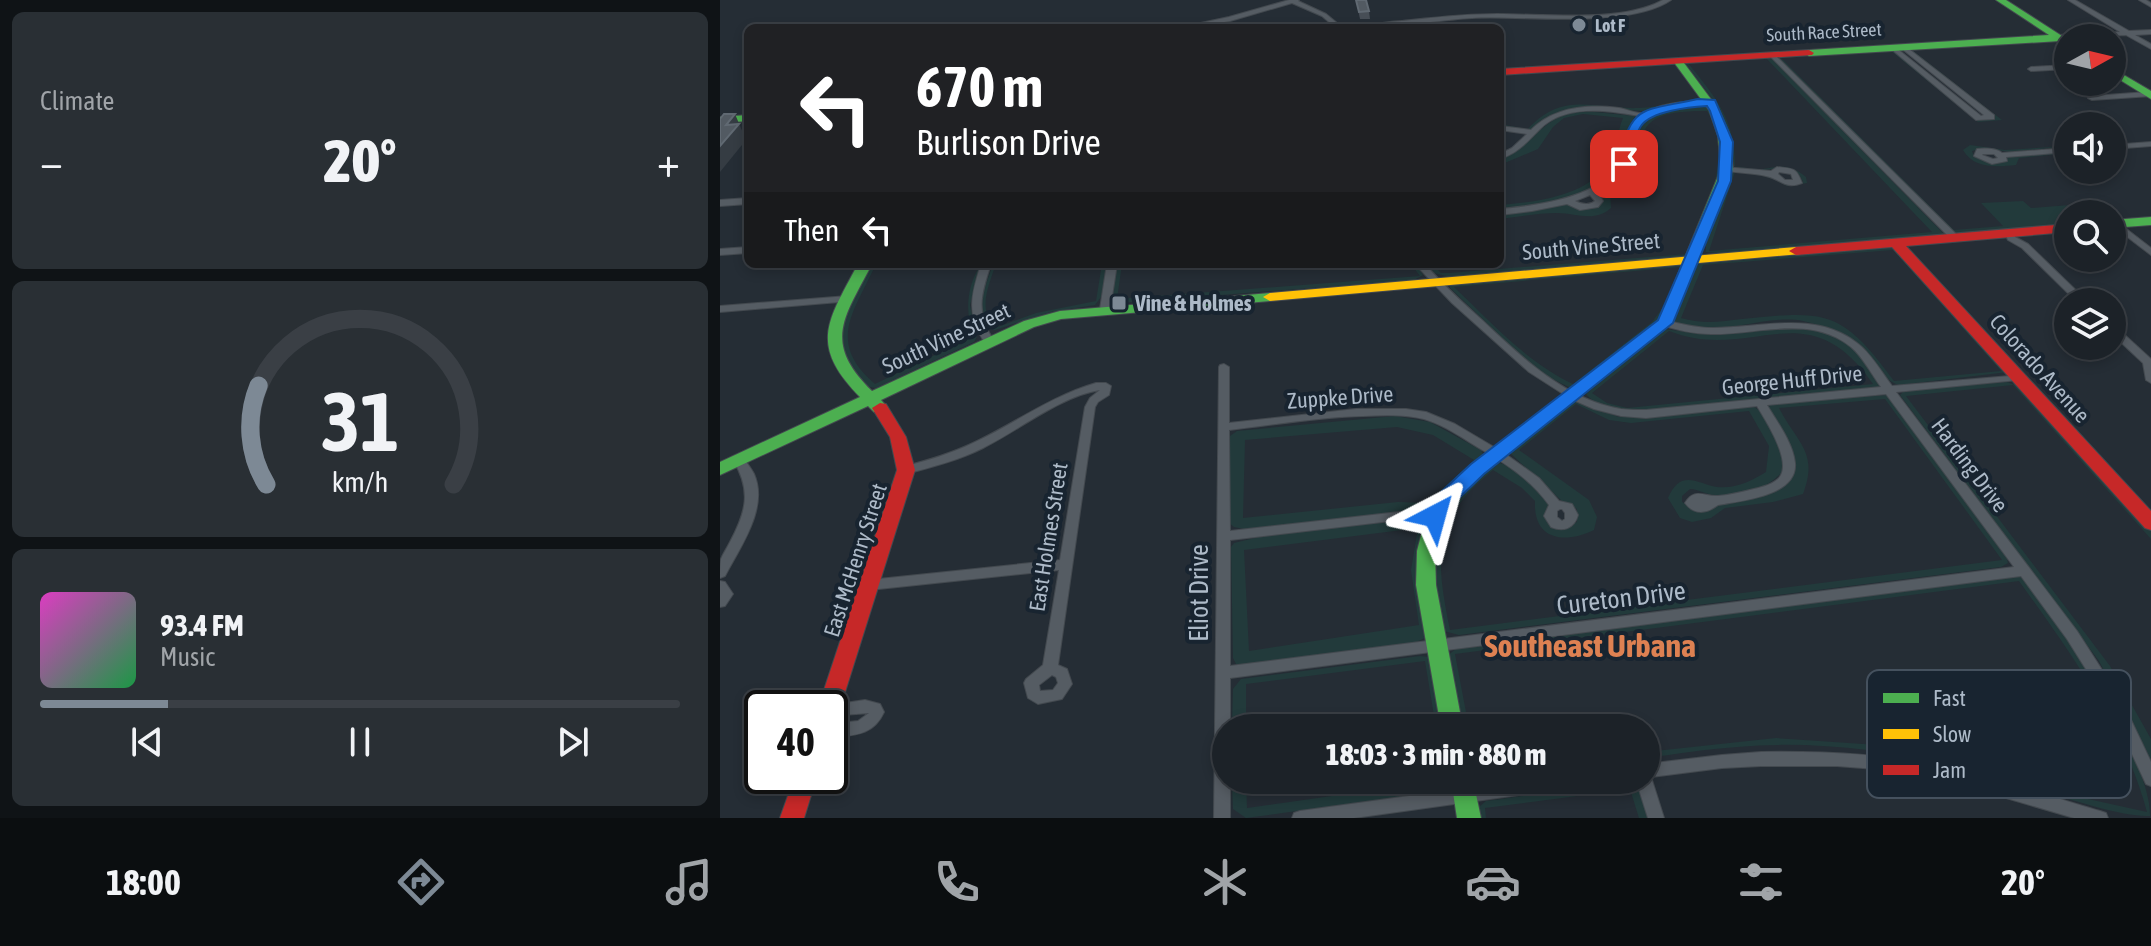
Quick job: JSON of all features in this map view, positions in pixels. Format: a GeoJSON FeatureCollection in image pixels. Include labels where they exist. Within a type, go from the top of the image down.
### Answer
{"type":"FeatureCollection","features":[{"type":"Feature","properties":{"kind":"street"},"geometry":{"type":"LineString","coordinates":[[1202,24],[1294,0],[1335,24]]}},
{"type":"Feature","properties":{"kind":"street"},"geometry":{"type":"LineString","coordinates":[[1402,24],[1486,15],[1627,14],[1653,9],[1668,0]]}},
{"type":"Feature","properties":{"kind":"street"},"geometry":{"type":"LineString","coordinates":[[2000,0],[2054,34]]}},
{"type":"Feature","properties":{"kind":"street"},"geometry":{"type":"LineString","coordinates":[[2071,0],[2151,47]]}},
{"type":"Feature","properties":{"kind":"street"},"geometry":{"type":"LineString","coordinates":[[2142,0],[2151,5]]}},
{"type":"Feature","properties":{"kind":"street","name":"South Race Street"},"geometry":{"type":"LineString","coordinates":[[2128,33],[2151,32]]}},
{"type":"Feature","properties":{"kind":"street","name":"South Race Street"},"geometry":{"type":"LineString","coordinates":[[1504,72],[2054,40]]}},
{"type":"Feature","properties":{"kind":"street"},"geometry":{"type":"LineString","coordinates":[[1898,47],[1939,76],[1991,117],[1979,118],[1898,47]]}},
{"type":"Feature","properties":{"kind":"street"},"geometry":{"type":"LineString","coordinates":[[1772,55],[1954,237]]}},
{"type":"Feature","properties":{"kind":"street"},"geometry":{"type":"LineString","coordinates":[[1449,714],[1425,567],[1435,516],[1459,486],[1497,454],[1665,323],[1727,169],[1723,128],[1711,103],[1678,61]]}},
{"type":"Feature","properties":{"kind":"street"},"geometry":{"type":"LineString","coordinates":[[2031,69],[2054,68]]}},
{"type":"Feature","properties":{"kind":"street"},"geometry":{"type":"LineString","coordinates":[[1928,76],[1939,76]]}},
{"type":"Feature","properties":{"kind":"street"},"geometry":{"type":"LineString","coordinates":[[2126,80],[2150,95]]}},
{"type":"Feature","properties":{"kind":"street"},"geometry":{"type":"LineString","coordinates":[[2092,98],[2150,95]]}},
{"type":"Feature","properties":{"kind":"street"},"geometry":{"type":"LineString","coordinates":[[1504,155],[1523,147],[1533,133],[1550,119],[1576,110],[1643,115],[1676,106],[1711,103]]}},
{"type":"Feature","properties":{"kind":"street"},"geometry":{"type":"LineString","coordinates":[[1504,211],[1568,201],[1592,191],[1624,164],[1632,128],[1643,115]]}},
{"type":"Feature","properties":{"kind":"street"},"geometry":{"type":"LineString","coordinates":[[720,120],[744,118]]}},
{"type":"Feature","properties":{"kind":"street"},"geometry":{"type":"LineString","coordinates":[[1504,129],[1533,133]]}},
{"type":"Feature","properties":{"kind":"street"},"geometry":{"type":"LineString","coordinates":[[2126,146],[2151,144]]}},
{"type":"Feature","properties":{"kind":"street"},"geometry":{"type":"LineString","coordinates":[[2002,155],[2054,151]]}},
{"type":"Feature","properties":{"kind":"street"},"geometry":{"type":"LineString","coordinates":[[1727,169],[1773,174]]}},
{"type":"Feature","properties":{"kind":"street"},"geometry":{"type":"LineString","coordinates":[[1568,201],[1580,207],[1595,205],[1599,201],[1592,191]]}},
{"type":"Feature","properties":{"kind":"street"},"geometry":{"type":"LineString","coordinates":[[720,203],[744,201]]}},
{"type":"Feature","properties":{"kind":"street"},"geometry":{"type":"LineString","coordinates":[[2126,223],[2151,221]]}},
{"type":"Feature","properties":{"kind":"street","name":"South Vine Street"},"geometry":{"type":"LineString","coordinates":[[720,469],[989,341],[1043,319],[1105,309],[2054,229]]}},
{"type":"Feature","properties":{"kind":"street"},"geometry":{"type":"LineString","coordinates":[[2009,233],[2068,288]]}},
{"type":"Feature","properties":{"kind":"street"},"geometry":{"type":"LineString","coordinates":[[2126,233],[2151,252]]}},
{"type":"Feature","properties":{"kind":"street","name":"Colorado Avenue"},"geometry":{"type":"LineString","coordinates":[[1896,243],[2151,523]]}},
{"type":"Feature","properties":{"kind":"street"},"geometry":{"type":"LineString","coordinates":[[720,252],[744,250]]}},
{"type":"Feature","properties":{"kind":"street","name":"East McHenry Street"},"geometry":{"type":"LineString","coordinates":[[835,690],[906,470],[904,448],[896,426],[842,371],[833,350],[834,331],[863,268]]}},
{"type":"Feature","properties":{"kind":"street"},"geometry":{"type":"LineString","coordinates":[[985,268],[975,307],[979,326],[989,341]]}},
{"type":"Feature","properties":{"kind":"street"},"geometry":{"type":"LineString","coordinates":[[1105,309],[1111,268]]}},
{"type":"Feature","properties":{"kind":"street","name":"George Huff Drive"},"geometry":{"type":"LineString","coordinates":[[1423,268],[1514,357],[1544,379],[1611,412],[1630,414],[1761,404],[2018,377]]}},
{"type":"Feature","properties":{"kind":"street"},"geometry":{"type":"LineString","coordinates":[[720,309],[848,299]]}},
{"type":"Feature","properties":{"kind":"street","name":"Harding Drive"},"geometry":{"type":"LineString","coordinates":[[1665,323],[1690,331],[1778,323],[1823,328],[1856,346],[2095,670]]}},
{"type":"Feature","properties":{"kind":"street"},"geometry":{"type":"LineString","coordinates":[[2126,342],[2149,364],[2151,380]]}},
{"type":"Feature","properties":{"kind":"street","name":"Eliot Drive"},"geometry":{"type":"LineString","coordinates":[[1222,818],[1224,367]]}},
{"type":"Feature","properties":{"kind":"street","name":"East Holmes Street"},"geometry":{"type":"LineString","coordinates":[[1050,668],[1089,412],[1094,400],[1105,393],[1106,386],[1091,386],[1067,400]]}},
{"type":"Feature","properties":{"kind":"street"},"geometry":{"type":"LineString","coordinates":[[906,470],[976,446],[1021,419],[1067,400],[1089,412]]}},
{"type":"Feature","properties":{"kind":"street"},"geometry":{"type":"LineString","coordinates":[[1714,501],[1764,492],[1782,483],[1788,475],[1790,459],[1787,448],[1761,404]]}},
{"type":"Feature","properties":{"kind":"street","name":"Zuppke Drive"},"geometry":{"type":"LineString","coordinates":[[1224,427],[1405,412],[1438,421],[1497,454],[1529,476],[1556,506]]}},
{"type":"Feature","properties":{"kind":"street"},"geometry":{"type":"LineString","coordinates":[[720,573],[752,504],[753,480],[739,460]]}},
{"type":"Feature","properties":{"kind":"street"},"geometry":{"type":"LineString","coordinates":[[1224,536],[1408,515],[1435,516]]}},
{"type":"Feature","properties":{"kind":"street"},"geometry":{"type":"LineString","coordinates":[[869,585],[1066,564]]}},
{"type":"Feature","properties":{"kind":"street","name":"Cureton Drive"},"geometry":{"type":"LineString","coordinates":[[1223,673],[2024,571]]}},
{"type":"Feature","properties":{"kind":"street"},"geometry":{"type":"LineString","coordinates":[[720,586],[726,594],[720,602]]}},
{"type":"Feature","properties":{"kind":"street","name":"East McHenry Street"},"geometry":{"type":"LineString","coordinates":[[848,707],[865,706],[875,708],[877,712],[865,726],[848,728]]}},
{"type":"Feature","properties":{"kind":"street","name":"Harding Drive"},"geometry":{"type":"LineString","coordinates":[[2131,733],[2151,779]]}},
{"type":"Feature","properties":{"kind":"street"},"geometry":{"type":"LineString","coordinates":[[1660,769],[1772,757],[1867,763]]}},
{"type":"Feature","properties":{"kind":"street"},"geometry":{"type":"LineString","coordinates":[[792,818],[800,794]]}},
{"type":"Feature","properties":{"kind":"street"},"geometry":{"type":"LineString","coordinates":[[1300,818],[1430,794]]}},
{"type":"Feature","properties":{"kind":"street"},"geometry":{"type":"LineString","coordinates":[[1464,794],[1469,818]]}},
{"type":"Feature","properties":{"kind":"street"},"geometry":{"type":"LineString","coordinates":[[1648,794],[1656,818]]}},
{"type":"Feature","properties":{"kind":"street"},"geometry":{"type":"LineString","coordinates":[[2013,798],[2049,811],[2100,818]]}},
{"type":"Feature","properties":{"kind":"green space"},"geometry":{"type":"Polygon","coordinates":[[[2054,39],[1912,50],[2002,120],[1978,122],[1891,51],[1781,58],[1954,230],[2003,226],[1981,203],[2023,201],[2031,208],[2054,206],[2054,226],[1963,234],[1953,232],[1778,58],[1889,49],[1979,119],[1994,118],[1908,49],[2054,39]]]}},
{"type":"Feature","properties":{"kind":"green space"},"geometry":{"type":"Polygon","coordinates":[[[1765,57],[1772,59],[1945,235],[1725,254],[1706,252],[1706,244],[1732,172],[1742,171],[1759,174],[1735,172],[1709,251],[1932,232],[1766,58],[1688,63],[1715,99],[1728,122],[1735,166],[1790,168],[1806,177],[1807,183],[1787,186],[1776,180],[1795,184],[1803,182],[1791,169],[1759,170],[1734,166],[1729,133],[1720,109],[1685,63],[1765,57]]]}},
{"type":"Feature","properties":{"kind":"green space"},"geometry":{"type":"Polygon","coordinates":[[[1674,62],[1704,100],[1645,111],[1575,108],[1550,116],[1531,131],[1504,127],[1504,123],[1528,129],[1541,117],[1567,106],[1639,108],[1701,97],[1674,63],[1504,73],[1674,62]]]}},
{"type":"Feature","properties":{"kind":"green space"},"geometry":{"type":"Polygon","coordinates":[[[1707,105],[1722,141],[1722,170],[1718,185],[1689,256],[1450,277],[1434,273],[1429,268],[1449,273],[1687,254],[1708,202],[1718,165],[1715,129],[1707,111],[1678,112],[1649,124],[1625,173],[1610,189],[1611,208],[1605,213],[1585,216],[1550,213],[1504,219],[1504,212],[1558,204],[1594,208],[1600,202],[1599,189],[1615,176],[1644,117],[1669,107],[1707,105]]]}},
{"type":"Feature","properties":{"kind":"green space"},"geometry":{"type":"Polygon","coordinates":[[[1585,111],[1635,116],[1620,162],[1610,175],[1583,193],[1550,203],[1504,210],[1504,205],[1546,199],[1576,189],[1590,182],[1611,160],[1623,118],[1583,114],[1564,118],[1553,127],[1538,149],[1504,163],[1504,157],[1523,146],[1548,124],[1570,113],[1585,111]]]}},
{"type":"Feature","properties":{"kind":"green space"},"geometry":{"type":"Polygon","coordinates":[[[1970,145],[2005,150],[2054,147],[2010,152],[1983,148],[1972,151],[1974,157],[2002,163],[2010,156],[2054,154],[2019,158],[2016,165],[1993,166],[1973,161],[1963,150],[1970,145]]]}},
{"type":"Feature","properties":{"kind":"green space"},"geometry":{"type":"Polygon","coordinates":[[[1895,247],[2008,372],[1899,385],[1884,375],[1852,340],[1811,323],[1788,320],[1719,328],[1687,327],[1674,322],[1698,264],[1895,247]],[[1893,250],[1703,265],[1681,318],[1711,322],[1794,315],[1830,320],[1860,340],[1894,381],[2001,371],[1893,250]]]}},
{"type":"Feature","properties":{"kind":"green space"},"geometry":{"type":"Polygon","coordinates":[[[1675,264],[1683,267],[1662,316],[1573,389],[1538,372],[1450,285],[1675,264]],[[1681,267],[1454,287],[1524,353],[1573,384],[1652,322],[1667,302],[1681,267]]]}},
{"type":"Feature","properties":{"kind":"green space"},"geometry":{"type":"Polygon","coordinates":[[[868,268],[874,268],[853,312],[848,340],[851,354],[860,369],[875,384],[974,336],[969,318],[969,298],[973,280],[981,268],[970,305],[977,337],[974,342],[876,388],[864,384],[846,361],[841,333],[849,306],[868,268]]]}},
{"type":"Feature","properties":{"kind":"green space"},"geometry":{"type":"Polygon","coordinates":[[[992,268],[995,268],[986,305],[995,328],[1036,313],[1096,301],[1101,268],[1106,268],[1101,297],[1095,305],[1051,312],[995,330],[989,329],[982,313],[992,268]]]}},
{"type":"Feature","properties":{"kind":"green space"},"geometry":{"type":"Polygon","coordinates":[[[1116,268],[1121,268],[1117,299],[1420,276],[1414,268],[1419,268],[1423,275],[1414,280],[1118,303],[1112,298],[1116,268]]]}},
{"type":"Feature","properties":{"kind":"green space"},"geometry":{"type":"Polygon","coordinates":[[[1781,325],[1812,329],[1854,349],[1875,372],[1881,387],[1660,411],[1611,408],[1586,394],[1664,329],[1696,333],[1781,325]],[[1669,331],[1592,393],[1607,403],[1627,408],[1873,384],[1849,356],[1825,340],[1801,334],[1699,339],[1669,331]]]}},
{"type":"Feature","properties":{"kind":"green space"},"geometry":{"type":"Polygon","coordinates":[[[2007,382],[2023,388],[2151,530],[2151,539],[2013,385],[1906,396],[2112,670],[2104,670],[1900,395],[1904,391],[2007,382]]]}},
{"type":"Feature","properties":{"kind":"green space"},"geometry":{"type":"Polygon","coordinates":[[[1887,395],[2006,555],[2008,563],[2001,567],[1459,635],[1444,631],[1433,563],[1437,529],[1453,499],[1495,462],[1511,468],[1532,485],[1550,504],[1546,512],[1568,526],[1577,522],[1577,509],[1562,501],[1509,452],[1572,400],[1619,417],[1754,407],[1761,412],[1776,433],[1786,467],[1772,481],[1745,493],[1715,495],[1690,489],[1682,496],[1682,502],[1698,511],[1717,502],[1766,495],[1794,460],[1791,447],[1768,408],[1771,404],[1887,395]],[[1885,399],[1779,408],[1807,458],[1809,468],[1803,494],[1773,502],[1725,508],[1711,518],[1692,522],[1680,518],[1668,498],[1678,483],[1690,480],[1731,487],[1766,472],[1769,446],[1749,411],[1631,423],[1609,420],[1576,404],[1519,450],[1589,500],[1597,517],[1594,530],[1571,537],[1545,531],[1539,524],[1535,501],[1522,488],[1493,470],[1458,505],[1443,541],[1441,560],[1450,630],[2002,560],[1885,399]]]}},
{"type":"Feature","properties":{"kind":"green space"},"geometry":{"type":"Polygon","coordinates":[[[1395,416],[1430,422],[1481,450],[1484,456],[1432,509],[1244,529],[1228,522],[1230,436],[1237,431],[1395,416]],[[1397,427],[1245,440],[1243,518],[1398,502],[1427,503],[1474,460],[1433,435],[1397,427]]]}},
{"type":"Feature","properties":{"kind":"green space"},"geometry":{"type":"Polygon","coordinates":[[[1406,520],[1425,524],[1425,638],[1414,643],[1242,666],[1236,664],[1233,658],[1231,547],[1234,543],[1263,536],[1406,520]],[[1418,528],[1244,550],[1249,651],[1419,625],[1411,570],[1418,528]]]}},
{"type":"Feature","properties":{"kind":"green space"},"geometry":{"type":"Polygon","coordinates":[[[2020,576],[2087,670],[2080,670],[2019,581],[1455,654],[1466,714],[1457,714],[1447,656],[1457,648],[2020,576]]]}},
{"type":"Feature","properties":{"kind":"green space"},"geometry":{"type":"Polygon","coordinates":[[[1429,657],[1442,714],[1434,714],[1425,661],[1246,684],[1246,714],[1232,714],[1233,689],[1241,679],[1429,657]]]}},
{"type":"Feature","properties":{"kind":"green space"},"geometry":{"type":"Polygon","coordinates":[[[2131,703],[2151,739],[2151,760],[2131,722],[2131,703]]]}},
{"type":"Feature","properties":{"kind":"green space"},"geometry":{"type":"Polygon","coordinates":[[[1776,738],[1867,744],[1867,750],[1766,745],[1660,756],[1660,750],[1776,738]]]}},
{"type":"Feature","properties":{"kind":"green space"},"geometry":{"type":"Polygon","coordinates":[[[2131,750],[2147,795],[2150,816],[2111,811],[2067,798],[2085,798],[2147,812],[2131,766],[2131,750]]]}},
{"type":"Feature","properties":{"kind":"green space"},"geometry":{"type":"Polygon","coordinates":[[[1232,794],[1246,794],[1247,808],[1346,794],[1419,794],[1246,818],[1233,809],[1232,794]]]}},
{"type":"Feature","properties":{"kind":"green space"},"geometry":{"type":"Polygon","coordinates":[[[1537,794],[1592,794],[1485,808],[1486,818],[1479,818],[1479,807],[1486,801],[1537,794]]]}},
{"type":"Feature","properties":{"kind":"green space"},"geometry":{"type":"Polygon","coordinates":[[[1632,794],[1641,794],[1648,818],[1639,818],[1632,794]]]}},
{"type":"Feature","properties":{"kind":"building"},"geometry":{"type":"Polygon","coordinates":[[[1356,0],[1366,0],[1369,11],[1359,12],[1356,0]]]}},
{"type":"Feature","properties":{"kind":"building"},"geometry":{"type":"Polygon","coordinates":[[[724,114],[735,114],[726,125],[739,124],[720,146],[720,119],[724,114]]]}},
{"type":"Feature","properties":{"kind":"building"},"geometry":{"type":"Polygon","coordinates":[[[1638,172],[1647,177],[1639,183],[1623,176],[1638,172]]]}},
{"type":"Feature","properties":{"kind":"traffic: fast"},"geometry":{"type":"LineString","coordinates":[[2000,0],[2054,34]]}},
{"type":"Feature","properties":{"kind":"traffic: fast"},"geometry":{"type":"LineString","coordinates":[[1809,53],[2054,37]]}},
{"type":"Feature","properties":{"kind":"traffic: fast"},"geometry":{"type":"LineString","coordinates":[[1449,714],[1426,585],[1426,551],[1435,516],[1448,497],[1477,469],[1665,323],[1727,169],[1724,136],[1714,110],[1678,61]]}},
{"type":"Feature","properties":{"kind":"traffic: fast"},"geometry":{"type":"LineString","coordinates":[[2126,80],[2151,96]]}},
{"type":"Feature","properties":{"kind":"traffic: fast"},"geometry":{"type":"LineString","coordinates":[[720,120],[744,118]]}},
{"type":"Feature","properties":{"kind":"traffic: fast"},"geometry":{"type":"LineString","coordinates":[[2126,223],[2151,221]]}},
{"type":"Feature","properties":{"kind":"traffic: fast"},"geometry":{"type":"LineString","coordinates":[[863,268],[835,327],[834,341],[836,355],[845,370],[880,408]]}},
{"type":"Feature","properties":{"kind":"traffic: fast"},"geometry":{"type":"LineString","coordinates":[[720,469],[1029,324],[1060,315],[1270,297]]}},
{"type":"Feature","properties":{"kind":"traffic: fast"},"geometry":{"type":"LineString","coordinates":[[1465,794],[1469,818]]}},
{"type":"Feature","properties":{"kind":"traffic: slow"},"geometry":{"type":"LineString","coordinates":[[1270,297],[1796,251]]}},
{"type":"Feature","properties":{"kind":"traffic: jam"},"geometry":{"type":"LineString","coordinates":[[1504,72],[1809,53]]}},
{"type":"Feature","properties":{"kind":"traffic: jam"},"geometry":{"type":"LineString","coordinates":[[1796,251],[2054,229]]}},
{"type":"Feature","properties":{"kind":"traffic: jam"},"geometry":{"type":"LineString","coordinates":[[1896,243],[2151,523]]}},
{"type":"Feature","properties":{"kind":"traffic: jam"},"geometry":{"type":"LineString","coordinates":[[835,690],[906,470],[898,437],[880,408]]}},
{"type":"Feature","properties":{"kind":"traffic: jam"},"geometry":{"type":"LineString","coordinates":[[792,818],[800,794]]}},
{"type":"Feature","properties":{"kind":"place","name":"Lot F"},"geometry":{"type":"Point","coordinates":[1579,25]}},
{"type":"Feature","properties":{"kind":"place","name":"Vine & Holmes"},"geometry":{"type":"Point","coordinates":[1119,303]}},
{"type":"Feature","properties":{"kind":"district","name":"Southeast Urbana"},"geometry":{"type":"Point","coordinates":[1590,645]}},
{"type":"Feature","properties":{"kind":"route"},"geometry":{"type":"LineString","coordinates":[[1435,516],[1448,497],[1477,469],[1665,323],[1725,181],[1726,142],[1711,103],[1667,108],[1643,115],[1629,135],[1624,164]]}}]}
